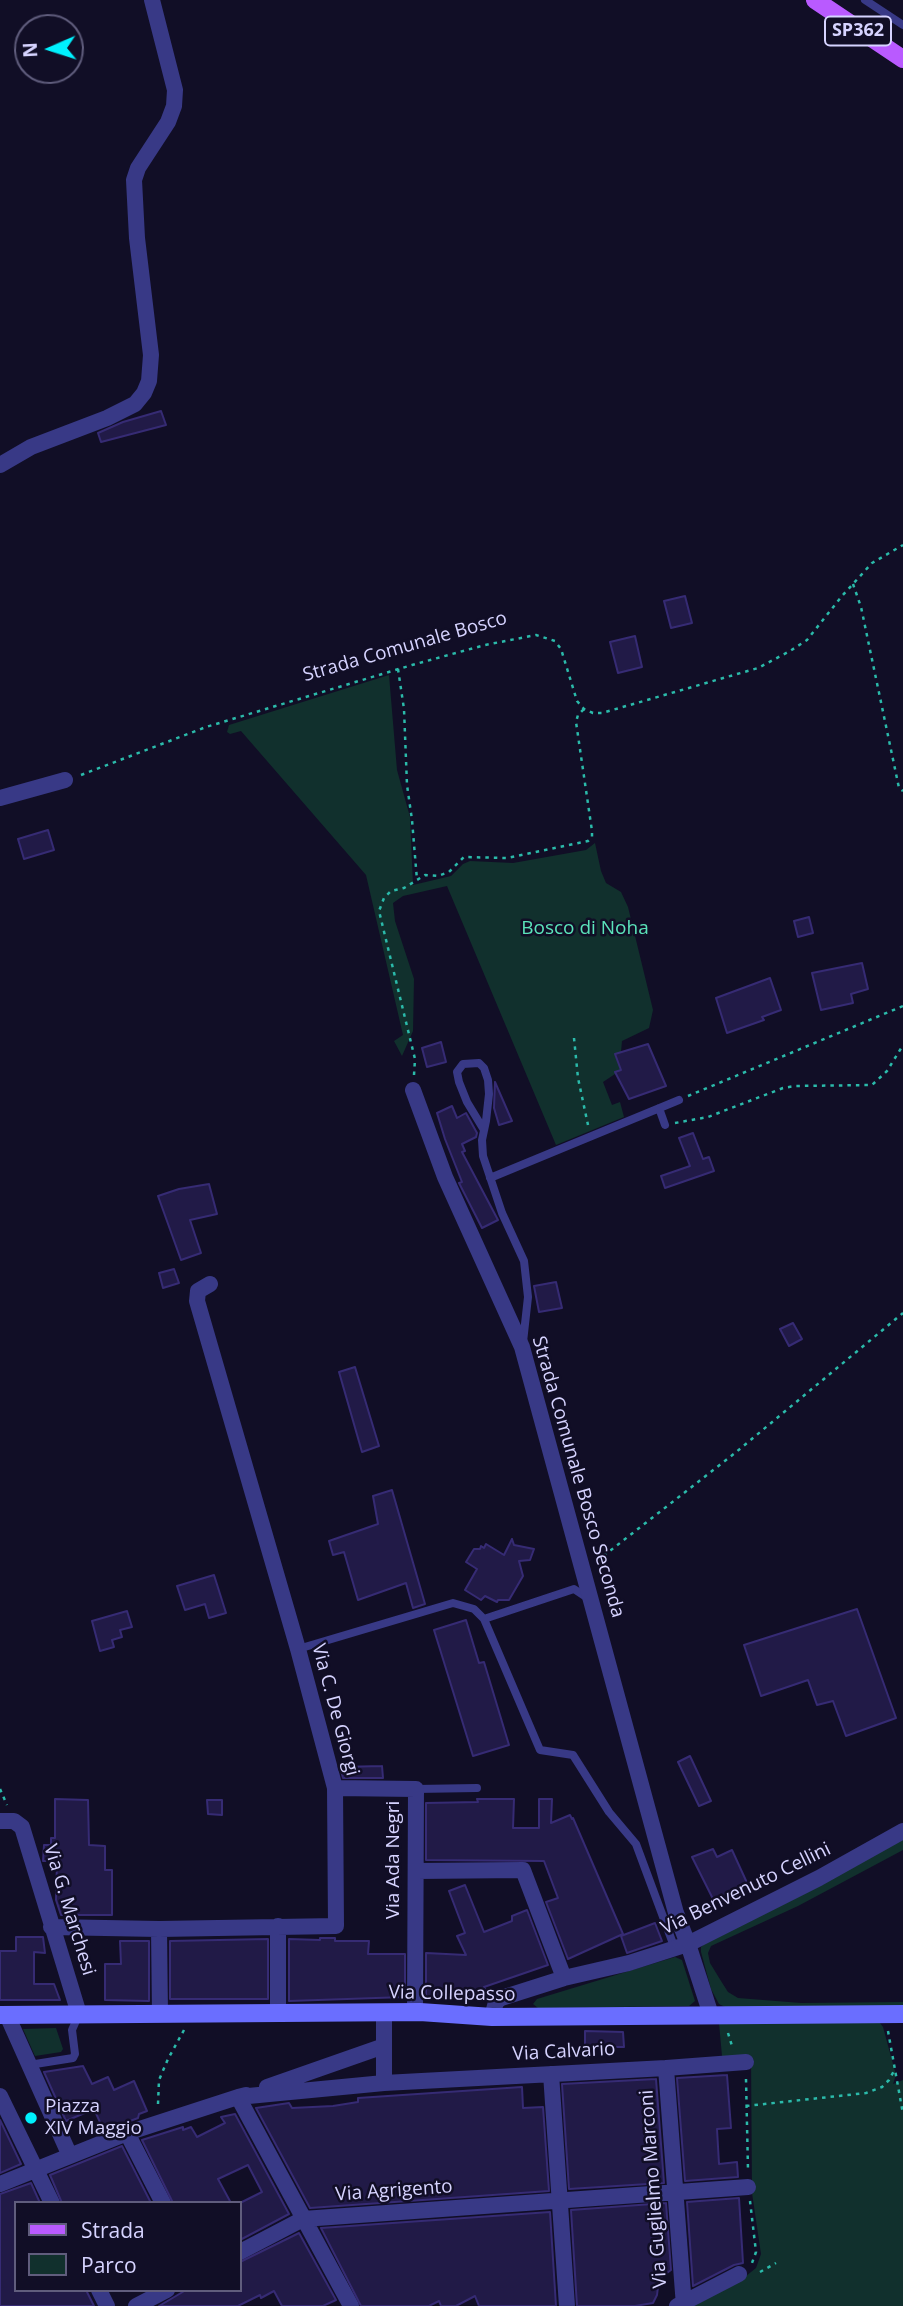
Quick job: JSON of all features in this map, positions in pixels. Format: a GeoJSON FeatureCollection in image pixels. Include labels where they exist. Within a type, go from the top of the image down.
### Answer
{"type":"FeatureCollection","features":[{"type":"Feature","properties":{"kind":"main road","name":"SP362"},"geometry":{"type":"LineString","coordinates":[[815,0],[903,59]]}},
{"type":"Feature","properties":{"kind":"street"},"geometry":{"type":"LineString","coordinates":[[0,465],[32,447],[107,418],[135,404],[149,381],[151,355],[137,238],[134,180],[138,167],[168,122],[174,106],[175,90],[152,0]]}},
{"type":"Feature","properties":{"kind":"street"},"geometry":{"type":"LineString","coordinates":[[0,798],[65,780]]}},
{"type":"Feature","properties":{"kind":"street","name":"Strada Comunale Bosco Seconda"},"geometry":{"type":"LineString","coordinates":[[413,1090],[445,1177],[522,1347],[676,1913],[682,1947],[711,2015]]}},
{"type":"Feature","properties":{"kind":"street","name":"Via C. De Giorgi"},"geometry":{"type":"LineString","coordinates":[[51,1927],[335,1927],[335,1788],[197,1301],[198,1290],[210,1284]]}},
{"type":"Feature","properties":{"kind":"street","name":"Via Ada Negri"},"geometry":{"type":"LineString","coordinates":[[335,1788],[416,1789],[415,2012]]}},
{"type":"Feature","properties":{"kind":"street","name":"Via G. Marchesi"},"geometry":{"type":"LineString","coordinates":[[7,1821],[22,1827],[26,1837],[79,2014]]}},
{"type":"Feature","properties":{"kind":"street","name":"Via Benvenuto Cellini"},"geometry":{"type":"LineString","coordinates":[[492,2017],[496,2002],[501,1998],[564,1978],[682,1947],[819,1878],[903,1831]]}},
{"type":"Feature","properties":{"kind":"street"},"geometry":{"type":"LineString","coordinates":[[415,1871],[523,1870],[564,1978]]}},
{"type":"Feature","properties":{"kind":"street"},"geometry":{"type":"LineString","coordinates":[[278,1926],[278,2014]]}},
{"type":"Feature","properties":{"kind":"street"},"geometry":{"type":"LineString","coordinates":[[159,1929],[160,2014]]}},
{"type":"Feature","properties":{"kind":"street","name":"Via Collepasso"},"geometry":{"type":"LineString","coordinates":[[3,2015],[415,2012],[492,2017],[903,2014]]}},
{"type":"Feature","properties":{"kind":"street"},"geometry":{"type":"LineString","coordinates":[[384,2013],[384,2083]]}},
{"type":"Feature","properties":{"kind":"street"},"geometry":{"type":"LineString","coordinates":[[3,2015],[70,2156]]}},
{"type":"Feature","properties":{"kind":"street","name":"Via Calvario"},"geometry":{"type":"LineString","coordinates":[[0,2184],[127,2133],[384,2046]]}},
{"type":"Feature","properties":{"kind":"street","name":"Via Calvario"},"geometry":{"type":"LineString","coordinates":[[238,2097],[384,2083],[746,2062]]}},
{"type":"Feature","properties":{"kind":"street","name":"Via Guglielmo Marconi"},"geometry":{"type":"LineString","coordinates":[[666,2068],[682,2305]]}},
{"type":"Feature","properties":{"kind":"street"},"geometry":{"type":"LineString","coordinates":[[551,2074],[567,2306]]}},
{"type":"Feature","properties":{"kind":"street"},"geometry":{"type":"LineString","coordinates":[[0,2096],[6,2123],[51,2201]]}},
{"type":"Feature","properties":{"kind":"street"},"geometry":{"type":"LineString","coordinates":[[238,2097],[349,2305]]}},
{"type":"Feature","properties":{"kind":"street"},"geometry":{"type":"LineString","coordinates":[[127,2133],[162,2201]]}},
{"type":"Feature","properties":{"kind":"street","name":"Via Agrigento"},"geometry":{"type":"LineString","coordinates":[[242,2251],[303,2219],[748,2187]]}},
{"type":"Feature","properties":{"kind":"street"},"geometry":{"type":"LineString","coordinates":[[682,2305],[739,2274]]}},
{"type":"Feature","properties":{"kind":"street"},"geometry":{"type":"LineString","coordinates":[[136,2306],[162,2292]]}},
{"type":"Feature","properties":{"kind":"lane"},"geometry":{"type":"LineString","coordinates":[[865,0],[903,25]]}},
{"type":"Feature","properties":{"kind":"lane"},"geometry":{"type":"LineString","coordinates":[[484,1130],[467,1102],[459,1082],[457,1072],[463,1064],[479,1063],[484,1068],[489,1094],[483,1156],[502,1213],[524,1261],[527,1278],[527,1308],[522,1347]]}},
{"type":"Feature","properties":{"kind":"lane"},"geometry":{"type":"LineString","coordinates":[[490,1178],[679,1100]]}},
{"type":"Feature","properties":{"kind":"lane"},"geometry":{"type":"LineString","coordinates":[[659,1108],[665,1125]]}},
{"type":"Feature","properties":{"kind":"lane"},"geometry":{"type":"LineString","coordinates":[[484,1619],[574,1589],[591,1601]]}},
{"type":"Feature","properties":{"kind":"lane"},"geometry":{"type":"LineString","coordinates":[[298,1650],[453,1603],[474,1609],[484,1619],[540,1750],[573,1755],[608,1812],[636,1844],[682,1947]]}},
{"type":"Feature","properties":{"kind":"lane"},"geometry":{"type":"LineString","coordinates":[[416,1789],[477,1788]]}},
{"type":"Feature","properties":{"kind":"lane"},"geometry":{"type":"LineString","coordinates":[[29,2065],[73,2058],[75,2054],[72,2030],[79,2014]]}},
{"type":"Feature","properties":{"kind":"path"},"geometry":{"type":"LineString","coordinates":[[413,1090],[415,1059],[379,911],[384,898],[391,891],[404,888],[425,875],[438,876],[449,872],[464,858],[507,858],[588,841],[592,837],[576,722],[584,709],[602,713],[758,668],[807,640],[872,563],[903,545]]}},
{"type":"Feature","properties":{"kind":"path"},"geometry":{"type":"LineString","coordinates":[[853,584],[861,607],[899,789],[903,791]]}},
{"type":"Feature","properties":{"kind":"path","name":"Strada Comunale Bosco"},"geometry":{"type":"LineString","coordinates":[[65,780],[103,768],[206,727],[398,669],[510,639],[536,635],[555,641],[561,649],[577,701],[584,709]]}},
{"type":"Feature","properties":{"kind":"path"},"geometry":{"type":"LineString","coordinates":[[398,669],[404,709],[407,785],[417,880]]}},
{"type":"Feature","properties":{"kind":"path"},"geometry":{"type":"LineString","coordinates":[[679,1100],[903,1006]]}},
{"type":"Feature","properties":{"kind":"path"},"geometry":{"type":"LineString","coordinates":[[574,1038],[578,1078],[590,1135]]}},
{"type":"Feature","properties":{"kind":"path"},"geometry":{"type":"LineString","coordinates":[[665,1125],[708,1116],[795,1086],[872,1085],[887,1071],[903,1045]]}},
{"type":"Feature","properties":{"kind":"path"},"geometry":{"type":"LineString","coordinates":[[584,1571],[735,1453],[903,1313]]}},
{"type":"Feature","properties":{"kind":"path"},"geometry":{"type":"LineString","coordinates":[[883,2014],[903,2114]]}},
{"type":"Feature","properties":{"kind":"path"},"geometry":{"type":"LineString","coordinates":[[160,2122],[159,2080],[186,2028],[184,2015]]}},
{"type":"Feature","properties":{"kind":"path"},"geometry":{"type":"LineString","coordinates":[[711,2015],[725,2024],[733,2052],[746,2062]]}},
{"type":"Feature","properties":{"kind":"path"},"geometry":{"type":"LineString","coordinates":[[746,2106],[866,2093],[882,2087],[890,2080],[895,2069]]}},
{"type":"Feature","properties":{"kind":"path"},"geometry":{"type":"LineString","coordinates":[[760,2272],[776,2263]]}},
{"type":"Feature","properties":{"kind":"green space","name":"Bosco di Noha"},"geometry":{"type":"Polygon","coordinates":[[[389,675],[397,770],[410,817],[413,885],[451,876],[470,861],[513,863],[586,850],[595,843],[606,883],[621,892],[628,907],[653,1010],[649,1028],[622,1041],[621,1052],[615,1055],[621,1070],[603,1082],[612,1105],[620,1102],[624,1117],[556,1145],[447,886],[403,896],[393,903],[395,921],[414,979],[413,1031],[402,1056],[394,1041],[403,1035],[366,875],[241,731],[230,734],[227,732],[229,725],[389,675]]]}},
{"type":"Feature","properties":{"kind":"green space"},"geometry":{"type":"Polygon","coordinates":[[[903,1839],[903,1850],[798,1906],[711,1946],[708,1953],[710,1963],[728,1992],[738,1998],[801,2003],[903,2002],[903,2007],[725,2007],[719,2004],[711,1989],[701,1952],[705,1943],[903,1839]]]}},
{"type":"Feature","properties":{"kind":"green space"},"geometry":{"type":"Polygon","coordinates":[[[675,1957],[682,1960],[695,2001],[689,2006],[538,2008],[533,2004],[537,1999],[675,1957]]]}},
{"type":"Feature","properties":{"kind":"green space"},"geometry":{"type":"Polygon","coordinates":[[[719,2023],[880,2023],[883,2027],[896,2075],[893,2084],[903,2080],[903,2306],[694,2306],[746,2276],[756,2268],[761,2254],[752,2193],[751,2057],[722,2056],[719,2023]]]}},
{"type":"Feature","properties":{"kind":"green space"},"geometry":{"type":"Polygon","coordinates":[[[56,2028],[63,2049],[61,2052],[35,2056],[23,2029],[56,2028]]]}},
{"type":"Feature","properties":{"kind":"building"},"geometry":{"type":"Polygon","coordinates":[[[161,411],[166,425],[101,442],[98,433],[123,422],[161,411]]]}},
{"type":"Feature","properties":{"kind":"building"},"geometry":{"type":"Polygon","coordinates":[[[685,596],[692,623],[671,628],[664,601],[685,596]]]}},
{"type":"Feature","properties":{"kind":"building"},"geometry":{"type":"Polygon","coordinates":[[[635,636],[642,667],[618,673],[610,642],[635,636]]]}},
{"type":"Feature","properties":{"kind":"building"},"geometry":{"type":"Polygon","coordinates":[[[48,830],[54,850],[24,859],[18,839],[48,830]]]}},
{"type":"Feature","properties":{"kind":"building"},"geometry":{"type":"Polygon","coordinates":[[[809,917],[813,933],[798,937],[794,921],[809,917]]]}},
{"type":"Feature","properties":{"kind":"building"},"geometry":{"type":"Polygon","coordinates":[[[862,963],[868,989],[851,994],[853,1003],[821,1010],[812,973],[862,963]]]}},
{"type":"Feature","properties":{"kind":"building"},"geometry":{"type":"Polygon","coordinates":[[[770,978],[781,1010],[762,1017],[764,1020],[727,1033],[716,998],[770,978]]]}},
{"type":"Feature","properties":{"kind":"building"},"geometry":{"type":"Polygon","coordinates":[[[441,1042],[446,1062],[427,1067],[422,1048],[441,1042]]]}},
{"type":"Feature","properties":{"kind":"building"},"geometry":{"type":"Polygon","coordinates":[[[648,1044],[666,1086],[629,1099],[615,1072],[621,1070],[615,1054],[648,1044]]]}},
{"type":"Feature","properties":{"kind":"building"},"geometry":{"type":"Polygon","coordinates":[[[495,1082],[512,1121],[499,1125],[494,1108],[495,1082]]]}},
{"type":"Feature","properties":{"kind":"building"},"geometry":{"type":"Polygon","coordinates":[[[452,1106],[457,1118],[466,1113],[477,1133],[476,1137],[462,1144],[465,1151],[462,1152],[498,1220],[482,1228],[459,1183],[462,1182],[437,1113],[452,1106]]]}},
{"type":"Feature","properties":{"kind":"building"},"geometry":{"type":"Polygon","coordinates":[[[693,1133],[703,1159],[709,1157],[714,1171],[665,1188],[661,1176],[690,1166],[679,1138],[693,1133]]]}},
{"type":"Feature","properties":{"kind":"building"},"geometry":{"type":"Polygon","coordinates":[[[209,1184],[217,1214],[190,1220],[201,1253],[181,1260],[158,1196],[209,1184]]]}},
{"type":"Feature","properties":{"kind":"building"},"geometry":{"type":"Polygon","coordinates":[[[174,1269],[179,1283],[163,1288],[159,1273],[174,1269]]]}},
{"type":"Feature","properties":{"kind":"building"},"geometry":{"type":"Polygon","coordinates":[[[556,1282],[562,1308],[539,1312],[534,1286],[556,1282]]]}},
{"type":"Feature","properties":{"kind":"building"},"geometry":{"type":"Polygon","coordinates":[[[793,1323],[802,1339],[789,1346],[780,1329],[793,1323]]]}},
{"type":"Feature","properties":{"kind":"building"},"geometry":{"type":"Polygon","coordinates":[[[355,1367],[379,1446],[362,1452],[339,1372],[355,1367]]]}},
{"type":"Feature","properties":{"kind":"building"},"geometry":{"type":"Polygon","coordinates":[[[392,1490],[425,1604],[413,1608],[406,1583],[358,1600],[344,1552],[333,1555],[329,1541],[378,1524],[373,1496],[392,1490]]]}},
{"type":"Feature","properties":{"kind":"building"},"geometry":{"type":"Polygon","coordinates":[[[512,1539],[514,1545],[534,1549],[530,1560],[519,1561],[523,1576],[509,1600],[497,1602],[485,1596],[481,1600],[465,1590],[477,1569],[466,1562],[474,1549],[480,1549],[481,1546],[484,1548],[486,1544],[504,1555],[512,1539]]]}},
{"type":"Feature","properties":{"kind":"building"},"geometry":{"type":"Polygon","coordinates":[[[214,1575],[226,1613],[209,1618],[205,1604],[185,1610],[177,1586],[214,1575]]]}},
{"type":"Feature","properties":{"kind":"building"},"geometry":{"type":"Polygon","coordinates":[[[857,1609],[896,1718],[846,1736],[833,1701],[817,1705],[808,1680],[761,1696],[744,1645],[857,1609]]]}},
{"type":"Feature","properties":{"kind":"building"},"geometry":{"type":"Polygon","coordinates":[[[127,1611],[132,1627],[120,1630],[122,1637],[112,1640],[114,1647],[100,1651],[92,1621],[127,1611]]]}},
{"type":"Feature","properties":{"kind":"building"},"geometry":{"type":"Polygon","coordinates":[[[466,1620],[479,1663],[484,1662],[509,1745],[473,1756],[434,1630],[466,1620]]]}},
{"type":"Feature","properties":{"kind":"building"},"geometry":{"type":"Polygon","coordinates":[[[690,1756],[711,1801],[699,1806],[678,1762],[690,1756]]]}},
{"type":"Feature","properties":{"kind":"building"},"geometry":{"type":"Polygon","coordinates":[[[382,1766],[383,1778],[343,1778],[340,1767],[382,1766]]]}},
{"type":"Feature","properties":{"kind":"building"},"geometry":{"type":"Polygon","coordinates":[[[55,1799],[88,1800],[89,1845],[105,1846],[105,1870],[112,1870],[112,1915],[61,1915],[56,1900],[57,1861],[43,1861],[44,1845],[51,1845],[51,1838],[55,1838],[55,1799]]]}},
{"type":"Feature","properties":{"kind":"building"},"geometry":{"type":"Polygon","coordinates":[[[477,1799],[514,1799],[513,1828],[539,1828],[539,1799],[552,1799],[551,1823],[570,1815],[623,1934],[568,1959],[546,1902],[558,1898],[544,1861],[426,1860],[426,1803],[478,1802],[477,1799]]]}},
{"type":"Feature","properties":{"kind":"building"},"geometry":{"type":"Polygon","coordinates":[[[207,1800],[222,1800],[222,1815],[208,1814],[207,1800]]]}},
{"type":"Feature","properties":{"kind":"building"},"geometry":{"type":"Polygon","coordinates":[[[713,1849],[717,1857],[732,1850],[748,1885],[714,1901],[692,1857],[713,1849]]]}},
{"type":"Feature","properties":{"kind":"building"},"geometry":{"type":"Polygon","coordinates":[[[465,1885],[484,1932],[512,1921],[512,1916],[527,1910],[548,1965],[484,1987],[486,1990],[468,1997],[467,1994],[457,1998],[426,1997],[426,1953],[466,1955],[457,1936],[465,1933],[449,1891],[465,1885]]]}},
{"type":"Feature","properties":{"kind":"building"},"geometry":{"type":"Polygon","coordinates":[[[655,1923],[662,1941],[627,1953],[621,1936],[655,1923]]]}},
{"type":"Feature","properties":{"kind":"building"},"geometry":{"type":"Polygon","coordinates":[[[16,1937],[43,1937],[45,1953],[34,1952],[34,1984],[54,1984],[60,2000],[0,2000],[0,1951],[16,1951],[16,1937]]]}},
{"type":"Feature","properties":{"kind":"building"},"geometry":{"type":"Polygon","coordinates":[[[268,1939],[268,1999],[170,1999],[170,1941],[268,1939]]]}},
{"type":"Feature","properties":{"kind":"building"},"geometry":{"type":"Polygon","coordinates":[[[289,1939],[369,1941],[368,1954],[405,1954],[405,1997],[289,2001],[289,1939]]]}},
{"type":"Feature","properties":{"kind":"building"},"geometry":{"type":"Polygon","coordinates":[[[120,1941],[149,1941],[149,2001],[105,2000],[105,1964],[121,1964],[120,1941]]]}},
{"type":"Feature","properties":{"kind":"building"},"geometry":{"type":"Polygon","coordinates":[[[585,2031],[623,2032],[624,2047],[585,2047],[585,2031]]]}},
{"type":"Feature","properties":{"kind":"building"},"geometry":{"type":"Polygon","coordinates":[[[83,2066],[92,2084],[108,2077],[114,2090],[134,2081],[147,2111],[139,2114],[138,2118],[104,2131],[94,2109],[66,2121],[44,2072],[83,2066]]]}},
{"type":"Feature","properties":{"kind":"building"},"geometry":{"type":"Polygon","coordinates":[[[727,2075],[731,2128],[717,2129],[719,2164],[737,2162],[738,2177],[685,2181],[677,2078],[727,2075]]]}},
{"type":"Feature","properties":{"kind":"building"},"geometry":{"type":"Polygon","coordinates":[[[656,2079],[664,2183],[569,2189],[562,2084],[656,2079]]]}},
{"type":"Feature","properties":{"kind":"building"},"geometry":{"type":"Polygon","coordinates":[[[522,2087],[523,2108],[543,2107],[549,2191],[310,2208],[256,2108],[289,2103],[292,2108],[333,2106],[358,2102],[358,2098],[522,2087]]]}},
{"type":"Feature","properties":{"kind":"building"},"geometry":{"type":"Polygon","coordinates":[[[235,2114],[289,2214],[242,2239],[242,2202],[262,2192],[248,2165],[218,2179],[230,2201],[172,2201],[142,2140],[183,2127],[183,2130],[191,2127],[197,2137],[225,2123],[221,2117],[235,2114]]]}},
{"type":"Feature","properties":{"kind":"building"},"geometry":{"type":"Polygon","coordinates":[[[0,2120],[21,2164],[0,2173],[0,2120]]]}},
{"type":"Feature","properties":{"kind":"building"},"geometry":{"type":"Polygon","coordinates":[[[122,2146],[150,2201],[61,2201],[50,2175],[122,2146]]]}},
{"type":"Feature","properties":{"kind":"building"},"geometry":{"type":"Polygon","coordinates":[[[31,2183],[39,2201],[14,2201],[14,2292],[87,2292],[94,2306],[0,2306],[0,2194],[31,2183]]]}},
{"type":"Feature","properties":{"kind":"building"},"geometry":{"type":"Polygon","coordinates":[[[739,2198],[743,2263],[693,2286],[687,2202],[739,2198]]]}},
{"type":"Feature","properties":{"kind":"building"},"geometry":{"type":"Polygon","coordinates":[[[666,2203],[671,2270],[659,2279],[653,2303],[635,2306],[577,2306],[571,2210],[666,2203]]]}},
{"type":"Feature","properties":{"kind":"building"},"geometry":{"type":"Polygon","coordinates":[[[550,2212],[556,2306],[479,2306],[475,2296],[456,2306],[441,2306],[439,2301],[429,2306],[361,2306],[321,2228],[550,2212]]]}},
{"type":"Feature","properties":{"kind":"building"},"geometry":{"type":"Polygon","coordinates":[[[299,2233],[336,2300],[323,2306],[282,2306],[274,2291],[238,2306],[159,2306],[183,2292],[242,2292],[242,2261],[299,2233]]]}},
{"type":"Feature","properties":{"kind":"place","name":"Piazza XIV Maggio"},"geometry":{"type":"Point","coordinates":[31,2118]}}]}
